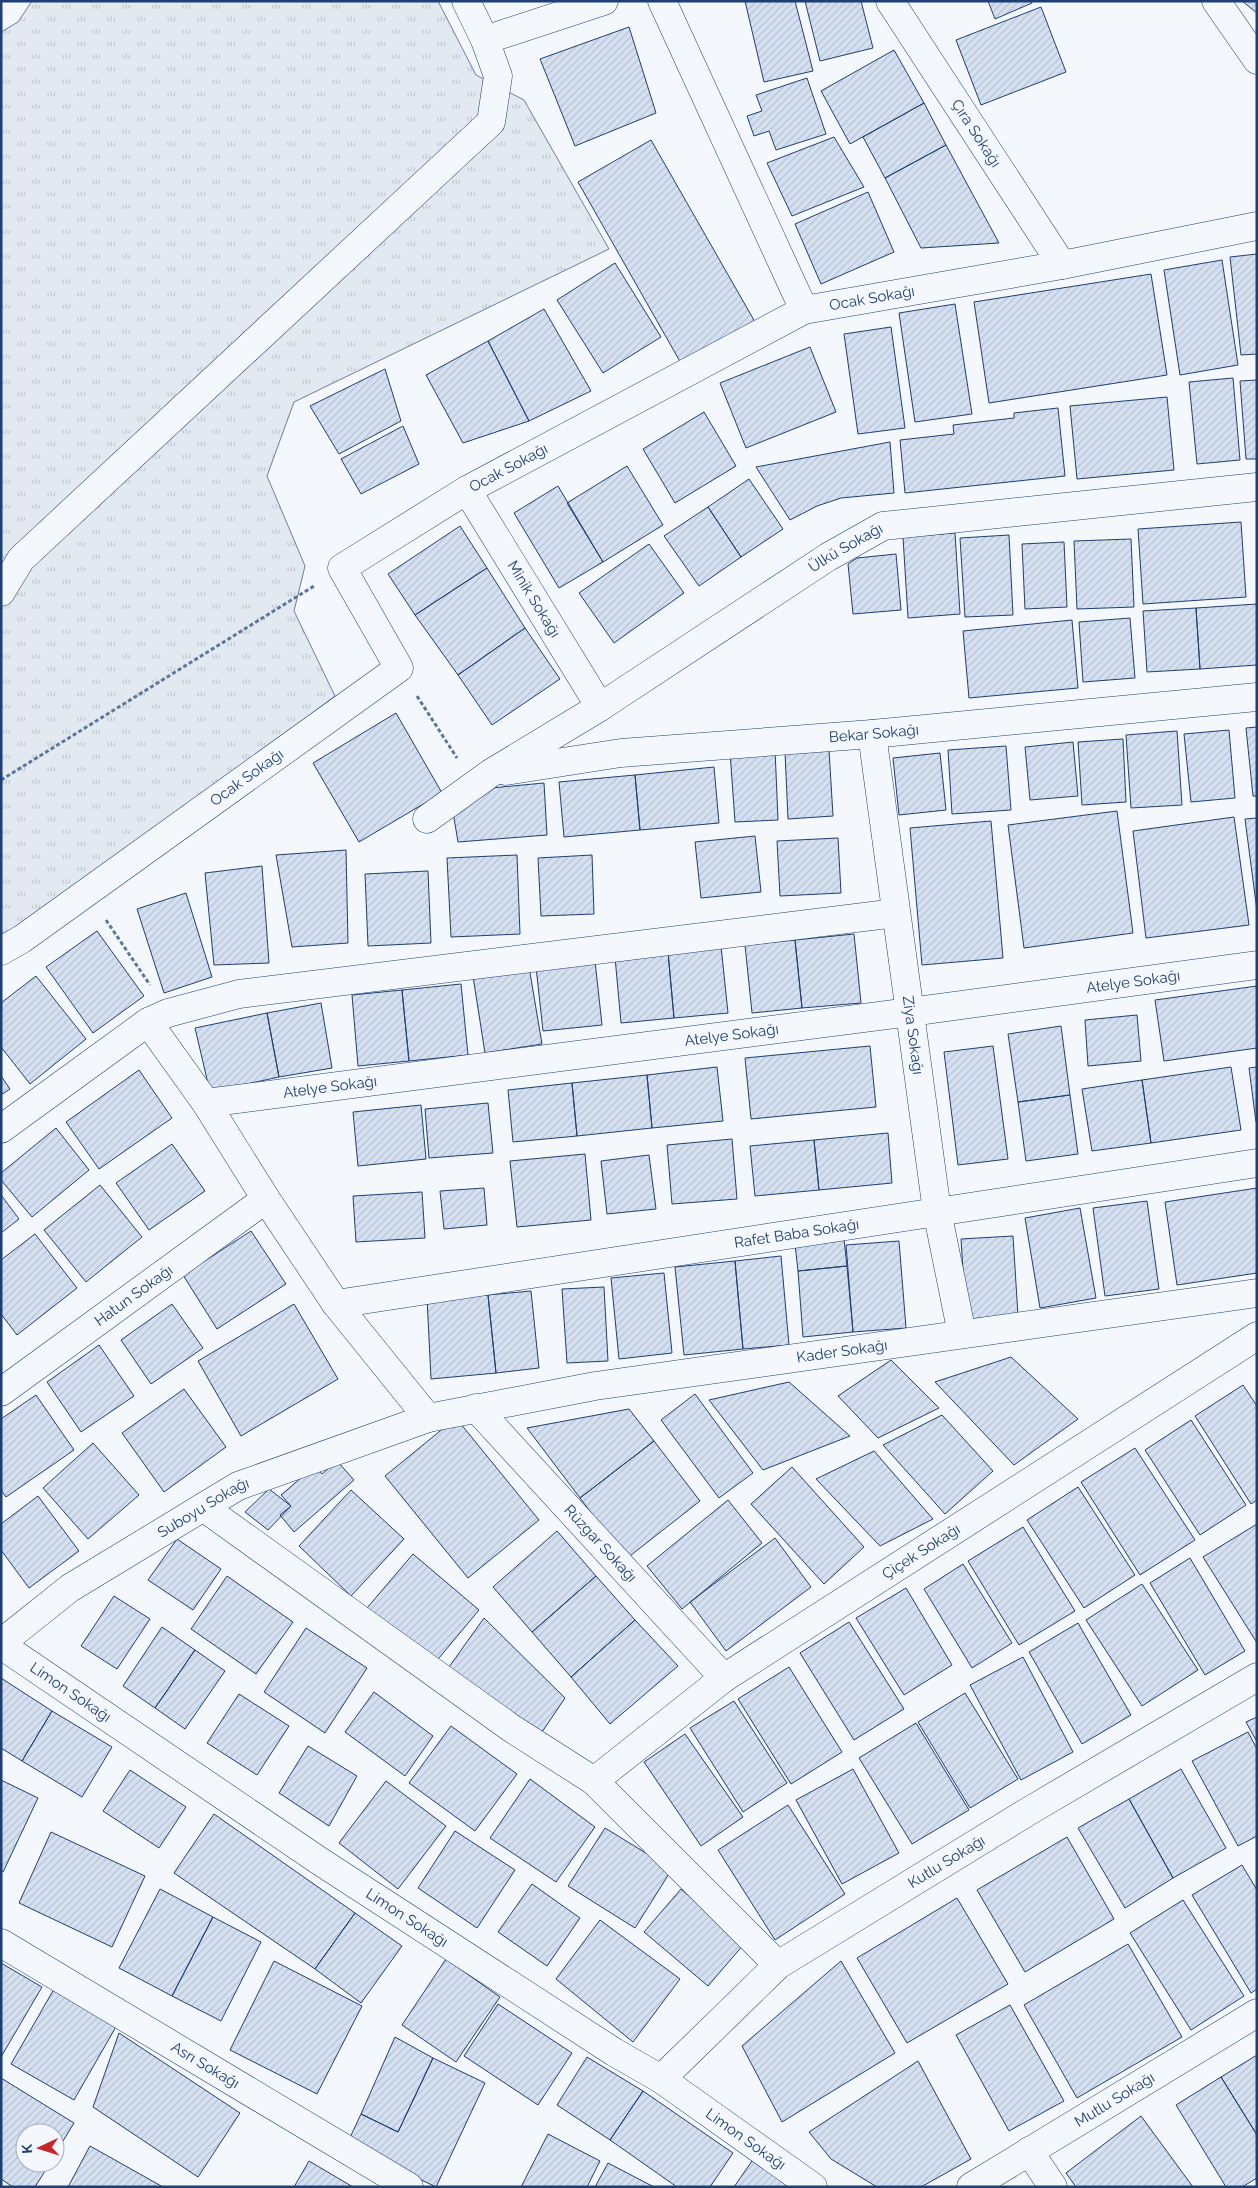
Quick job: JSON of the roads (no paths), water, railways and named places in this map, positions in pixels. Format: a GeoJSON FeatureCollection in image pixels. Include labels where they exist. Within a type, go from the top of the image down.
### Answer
{"type":"FeatureCollection","features":[{"type":"Feature","properties":{"kind":"street"},"geometry":{"type":"LineString","coordinates":[[1,592],[21,558],[491,122],[498,76],[485,40],[466,1]]}},
{"type":"Feature","properties":{"kind":"street"},"geometry":{"type":"LineString","coordinates":[[485,40],[604,1]]}},
{"type":"Feature","properties":{"kind":"street"},"geometry":{"type":"LineString","coordinates":[[662,1],[804,310]]}},
{"type":"Feature","properties":{"kind":"street","name":"Çıra Sokağı"},"geometry":{"type":"LineString","coordinates":[[890,1],[1062,265]]}},
{"type":"Feature","properties":{"kind":"street"},"geometry":{"type":"LineString","coordinates":[[1216,1],[1257,60]]}},
{"type":"Feature","properties":{"kind":"street","name":"Ocak Sokağı"},"geometry":{"type":"LineString","coordinates":[[1,951],[22,939],[399,668],[342,568],[466,490],[804,310],[1062,265],[1257,226]]}},
{"type":"Feature","properties":{"kind":"street","name":"Ülkü Sokağı"},"geometry":{"type":"LineString","coordinates":[[427,819],[483,779],[600,707],[828,557],[882,526],[1257,487]]}},
{"type":"Feature","properties":{"kind":"street","name":"Minik Sokağı"},"geometry":{"type":"LineString","coordinates":[[466,490],[600,707]]}},
{"type":"Feature","properties":{"kind":"street","name":"Bekar Sokağı"},"geometry":{"type":"LineString","coordinates":[[483,779],[621,753],[872,734],[1257,697]]}},
{"type":"Feature","properties":{"kind":"street","name":"Ziya Sokağı"},"geometry":{"type":"LineString","coordinates":[[872,734],[936,1211],[962,1334]]}},
{"type":"Feature","properties":{"kind":"street"},"geometry":{"type":"LineString","coordinates":[[1,1129],[158,1018],[239,994],[896,913]]}},
{"type":"Feature","properties":{"kind":"street","name":"Atelye Sokağı"},"geometry":{"type":"LineString","coordinates":[[206,1102],[910,1012],[1257,965]]}},
{"type":"Feature","properties":{"kind":"street"},"geometry":{"type":"LineString","coordinates":[[158,1018],[206,1102],[266,1199],[336,1304],[428,1418]]}},
{"type":"Feature","properties":{"kind":"street","name":"Rafet Baba Sokağı"},"geometry":{"type":"LineString","coordinates":[[336,1304],[1257,1163]]}},
{"type":"Feature","properties":{"kind":"street","name":"Hatun Sokağı"},"geometry":{"type":"LineString","coordinates":[[1,1392],[266,1199]]}},
{"type":"Feature","properties":{"kind":"street","name":"Kader Sokağı"},"geometry":{"type":"LineString","coordinates":[[428,1418],[595,1386],[1257,1293]]}},
{"type":"Feature","properties":{"kind":"street","name":"Çiçek Sokağı"},"geometry":{"type":"LineString","coordinates":[[594,1781],[724,1678],[1257,1336]]}},
{"type":"Feature","properties":{"kind":"street","name":"Rüzgar Sokağı"},"geometry":{"type":"LineString","coordinates":[[476,1408],[724,1678]]}},
{"type":"Feature","properties":{"kind":"street","name":"Suboyu Sokağı"},"geometry":{"type":"LineString","coordinates":[[1,1644],[70,1588],[238,1486],[428,1418]]}},
{"type":"Feature","properties":{"kind":"street"},"geometry":{"type":"LineString","coordinates":[[203,1507],[511,1728],[594,1781],[778,1965]]}},
{"type":"Feature","properties":{"kind":"street","name":"Limon Sokağı"},"geometry":{"type":"LineString","coordinates":[[1,1644],[321,1862],[614,2052],[661,2079],[813,2187]]}},
{"type":"Feature","properties":{"kind":"street","name":"Kutlu Sokağı"},"geometry":{"type":"LineString","coordinates":[[661,2079],[778,1965],[1029,1811],[1257,1677]]}},
{"type":"Feature","properties":{"kind":"street","name":"Asrı Sokağı"},"geometry":{"type":"LineString","coordinates":[[1,1943],[409,2187]]}},
{"type":"Feature","properties":{"kind":"street","name":"Mutlu Sokağı"},"geometry":{"type":"LineString","coordinates":[[971,2187],[1257,2013]]}},
{"type":"Feature","properties":{"kind":"street"},"geometry":{"type":"LineString","coordinates":[[1030,2151],[1053,2187]]}}]}
